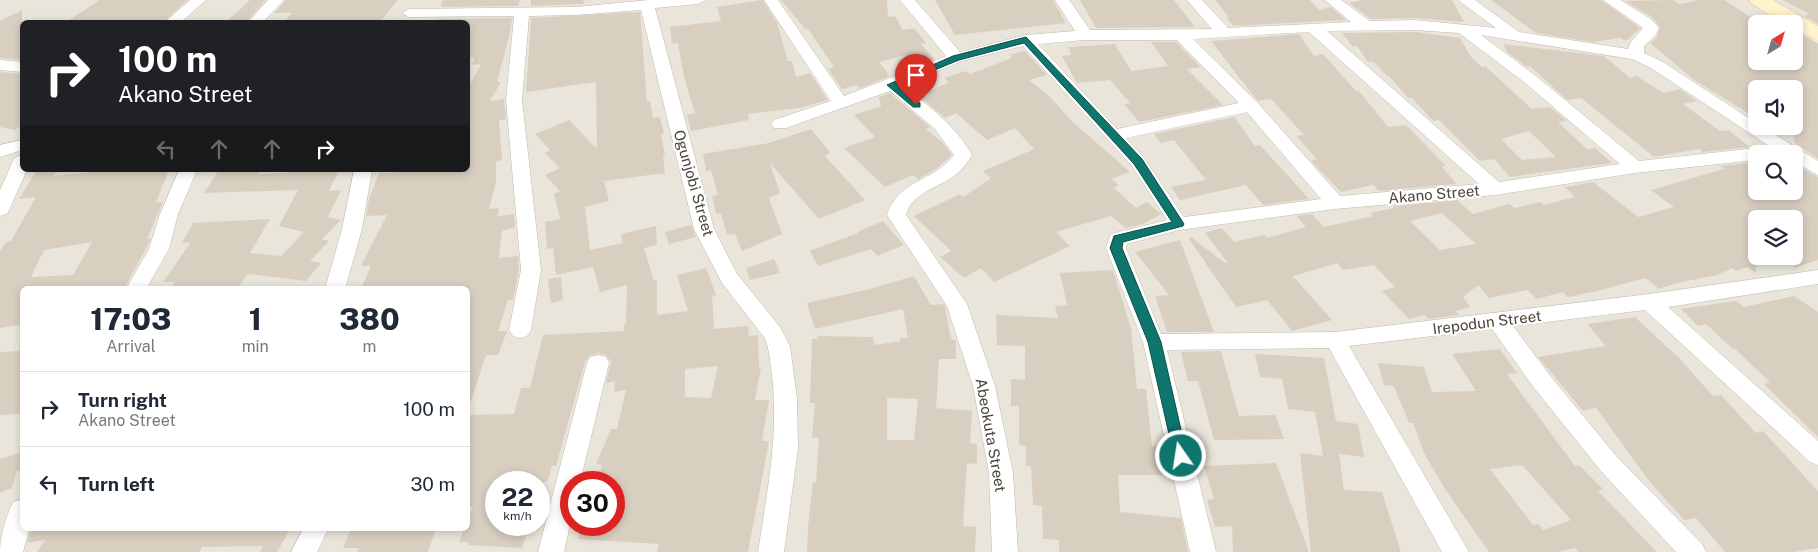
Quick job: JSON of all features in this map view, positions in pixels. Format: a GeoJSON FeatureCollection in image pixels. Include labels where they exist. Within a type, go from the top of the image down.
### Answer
{"type":"FeatureCollection","features":[{"type":"Feature","properties":{"kind":"main road"},"geometry":{"type":"LineString","coordinates":[[1746,0],[1771,15]]}},
{"type":"Feature","properties":{"kind":"main road"},"geometry":{"type":"LineString","coordinates":[[1759,0],[1818,35]]}},
{"type":"Feature","properties":{"kind":"main road"},"geometry":{"type":"LineString","coordinates":[[1803,34],[1818,43]]}},
{"type":"Feature","properties":{"kind":"street"},"geometry":{"type":"LineString","coordinates":[[174,20],[198,0]]}},
{"type":"Feature","properties":{"kind":"street"},"geometry":{"type":"LineString","coordinates":[[257,20],[277,0]]}},
{"type":"Feature","properties":{"kind":"street"},"geometry":{"type":"LineString","coordinates":[[406,18],[420,0]]}},
{"type":"Feature","properties":{"kind":"street"},"geometry":{"type":"LineString","coordinates":[[406,18],[522,11],[576,10],[698,0]]}},
{"type":"Feature","properties":{"kind":"street"},"geometry":{"type":"LineString","coordinates":[[771,0],[841,104]]}},
{"type":"Feature","properties":{"kind":"street"},"geometry":{"type":"LineString","coordinates":[[907,0],[956,58]]}},
{"type":"Feature","properties":{"kind":"street"},"geometry":{"type":"LineString","coordinates":[[1062,0],[1085,35]]}},
{"type":"Feature","properties":{"kind":"street"},"geometry":{"type":"LineString","coordinates":[[1194,0],[1224,32]]}},
{"type":"Feature","properties":{"kind":"street"},"geometry":{"type":"LineString","coordinates":[[1332,0],[1365,26]]}},
{"type":"Feature","properties":{"kind":"street"},"geometry":{"type":"LineString","coordinates":[[1465,0],[1515,36]]}},
{"type":"Feature","properties":{"kind":"street"},"geometry":{"type":"LineString","coordinates":[[1610,0],[1646,22],[1651,28],[1650,33],[1636,45],[1636,55]]}},
{"type":"Feature","properties":{"kind":"street","name":"Ogunjobi Street"},"geometry":{"type":"LineString","coordinates":[[646,5],[704,229],[729,278],[773,333],[779,346],[786,399],[786,448],[771,552]]}},
{"type":"Feature","properties":{"kind":"street"},"geometry":{"type":"LineString","coordinates":[[520,330],[531,270],[514,100],[514,77],[518,58],[522,11]]}},
{"type":"Feature","properties":{"kind":"street"},"geometry":{"type":"LineString","coordinates":[[780,124],[892,85],[956,58],[1026,40],[1085,35],[1181,35],[1313,27],[1415,25],[1463,28],[1636,55],[1656,65],[1781,145]]}},
{"type":"Feature","properties":{"kind":"street"},"geometry":{"type":"LineString","coordinates":[[1313,27],[1495,189]]}},
{"type":"Feature","properties":{"kind":"street"},"geometry":{"type":"LineString","coordinates":[[1463,28],[1530,80],[1635,167]]}},
{"type":"Feature","properties":{"kind":"street"},"geometry":{"type":"LineString","coordinates":[[1181,35],[1251,106],[1335,203]]}},
{"type":"Feature","properties":{"kind":"street"},"geometry":{"type":"LineString","coordinates":[[1026,40],[1138,162],[1179,224]]}},
{"type":"Feature","properties":{"kind":"street"},"geometry":{"type":"LineString","coordinates":[[0,65],[20,67]]}},
{"type":"Feature","properties":{"kind":"street","name":"Abeokuta Street"},"geometry":{"type":"LineString","coordinates":[[892,85],[957,142],[963,155],[959,162],[947,172],[904,198],[897,206],[896,215],[957,304],[984,386],[1001,472],[1005,552]]}},
{"type":"Feature","properties":{"kind":"street"},"geometry":{"type":"LineString","coordinates":[[1115,135],[1251,106]]}},
{"type":"Feature","properties":{"kind":"street"},"geometry":{"type":"LineString","coordinates":[[0,151],[20,146]]}},
{"type":"Feature","properties":{"kind":"street","name":"Akano Street"},"geometry":{"type":"LineString","coordinates":[[1154,342],[1116,244],[1118,239],[1179,224],[1335,203],[1495,189],[1635,167],[1748,155]]}},
{"type":"Feature","properties":{"kind":"street"},"geometry":{"type":"LineString","coordinates":[[1803,159],[1818,169]]}},
{"type":"Feature","properties":{"kind":"street"},"geometry":{"type":"LineString","coordinates":[[0,210],[20,165]]}},
{"type":"Feature","properties":{"kind":"street"},"geometry":{"type":"LineString","coordinates":[[138,286],[159,249],[169,214],[187,172]]}},
{"type":"Feature","properties":{"kind":"street"},"geometry":{"type":"LineString","coordinates":[[336,286],[352,229],[363,172]]}},
{"type":"Feature","properties":{"kind":"street","name":"Irepodun Street"},"geometry":{"type":"LineString","coordinates":[[1154,342],[1335,340],[1498,322],[1816,279]]}},
{"type":"Feature","properties":{"kind":"street"},"geometry":{"type":"LineString","coordinates":[[1649,302],[1818,455]]}},
{"type":"Feature","properties":{"kind":"street"},"geometry":{"type":"LineString","coordinates":[[1498,322],[1609,464],[1693,552]]}},
{"type":"Feature","properties":{"kind":"street"},"geometry":{"type":"LineString","coordinates":[[1335,340],[1425,501],[1456,552]]}},
{"type":"Feature","properties":{"kind":"street"},"geometry":{"type":"LineString","coordinates":[[1154,342],[1203,552]]}},
{"type":"Feature","properties":{"kind":"street"},"geometry":{"type":"LineString","coordinates":[[551,552],[598,362]]}},
{"type":"Feature","properties":{"kind":"street"},"geometry":{"type":"LineString","coordinates":[[10,552],[20,517]]}},
{"type":"Feature","properties":{"kind":"street"},"geometry":{"type":"LineString","coordinates":[[304,552],[315,531]]}},
{"type":"Feature","properties":{"kind":"shaded area"},"geometry":{"type":"Polygon","coordinates":[[[0,0],[1818,0],[1818,37],[1803,42],[1803,15],[1748,15],[1748,70],[1803,70],[1803,47],[1818,57],[1818,552],[0,552],[0,0]]]}},
{"type":"Feature","properties":{"kind":"building"},"geometry":{"type":"Polygon","coordinates":[[[100,0],[187,0],[165,20],[69,20],[100,0]]]}},
{"type":"Feature","properties":{"kind":"building"},"geometry":{"type":"Polygon","coordinates":[[[250,0],[265,0],[248,20],[228,20],[250,0]]]}},
{"type":"Feature","properties":{"kind":"building"},"geometry":{"type":"Polygon","coordinates":[[[286,0],[398,0],[382,20],[286,20],[292,13],[274,13],[286,0]]]}},
{"type":"Feature","properties":{"kind":"building"},"geometry":{"type":"Polygon","coordinates":[[[443,0],[520,0],[518,6],[441,7],[443,0]]]}},
{"type":"Feature","properties":{"kind":"building"},"geometry":{"type":"Polygon","coordinates":[[[531,0],[583,0],[584,4],[531,6],[531,0]]]}},
{"type":"Feature","properties":{"kind":"building"},"geometry":{"type":"Polygon","coordinates":[[[762,0],[777,23],[788,61],[792,61],[796,77],[810,73],[828,100],[799,108],[748,114],[749,120],[691,131],[687,115],[695,113],[684,77],[678,43],[672,44],[670,27],[721,21],[717,7],[762,0]]]}},
{"type":"Feature","properties":{"kind":"building"},"geometry":{"type":"Polygon","coordinates":[[[781,0],[887,0],[888,17],[895,16],[903,30],[914,28],[926,43],[921,44],[934,59],[916,66],[906,55],[879,62],[890,76],[860,88],[857,85],[842,89],[828,69],[834,67],[808,29],[806,30],[781,0]]]}},
{"type":"Feature","properties":{"kind":"building"},"geometry":{"type":"Polygon","coordinates":[[[935,0],[1053,0],[1066,23],[955,35],[935,0]]]}},
{"type":"Feature","properties":{"kind":"building"},"geometry":{"type":"Polygon","coordinates":[[[1080,0],[1174,0],[1195,27],[1096,28],[1080,0]]]}},
{"type":"Feature","properties":{"kind":"building"},"geometry":{"type":"Polygon","coordinates":[[[1215,0],[1310,0],[1319,10],[1331,7],[1346,20],[1233,26],[1226,17],[1229,17],[1215,0]]]}},
{"type":"Feature","properties":{"kind":"building"},"geometry":{"type":"Polygon","coordinates":[[[1362,0],[1452,0],[1464,22],[1415,18],[1371,19],[1349,3],[1362,0]]]}},
{"type":"Feature","properties":{"kind":"building"},"geometry":{"type":"Polygon","coordinates":[[[1491,0],[1601,0],[1640,28],[1626,41],[1620,38],[1593,42],[1536,33],[1491,0]]]}},
{"type":"Feature","properties":{"kind":"building"},"geometry":{"type":"Polygon","coordinates":[[[1673,0],[1679,4],[1700,0],[1724,0],[1748,15],[1748,70],[1803,70],[1803,36],[1818,43],[1818,159],[1803,148],[1803,145],[1798,145],[1794,142],[1794,135],[1803,135],[1803,80],[1748,80],[1748,113],[1694,80],[1650,43],[1657,37],[1660,27],[1652,17],[1625,1],[1673,0]]]}},
{"type":"Feature","properties":{"kind":"building"},"geometry":{"type":"Polygon","coordinates":[[[1783,0],[1818,0],[1818,24],[1804,16],[1809,14],[1783,0]]]}},
{"type":"Feature","properties":{"kind":"building"},"geometry":{"type":"Polygon","coordinates":[[[22,10],[22,20],[20,20],[20,60],[0,58],[0,21],[22,10]]]}},
{"type":"Feature","properties":{"kind":"building"},"geometry":{"type":"Polygon","coordinates":[[[640,12],[647,101],[650,101],[653,118],[660,117],[664,134],[661,134],[665,155],[663,155],[665,173],[604,181],[609,201],[585,207],[590,250],[623,243],[621,234],[656,226],[657,245],[644,248],[654,281],[657,280],[657,315],[688,311],[677,275],[706,268],[716,295],[712,296],[714,329],[748,326],[749,336],[758,335],[759,367],[761,367],[755,400],[769,400],[762,441],[769,441],[748,552],[657,552],[659,544],[578,539],[579,536],[625,536],[625,471],[600,471],[602,465],[596,464],[611,429],[617,429],[626,390],[614,392],[615,381],[606,383],[611,362],[606,355],[598,353],[590,355],[585,362],[556,466],[552,466],[550,472],[485,471],[485,536],[526,536],[522,548],[468,545],[468,542],[459,542],[463,531],[470,531],[470,514],[473,507],[470,507],[470,415],[514,414],[521,388],[530,388],[543,335],[624,331],[624,324],[626,324],[627,285],[600,292],[593,267],[556,275],[553,248],[547,249],[545,222],[560,219],[554,194],[560,191],[545,175],[560,168],[545,153],[550,150],[535,134],[569,120],[597,149],[596,82],[526,92],[531,18],[640,12]],[[718,366],[685,369],[685,397],[711,398],[718,366]]]}},
{"type":"Feature","properties":{"kind":"building"},"geometry":{"type":"Polygon","coordinates":[[[512,18],[497,82],[501,82],[490,101],[504,99],[506,119],[499,120],[502,160],[496,161],[496,182],[489,209],[499,208],[498,216],[514,214],[515,227],[502,231],[499,258],[518,256],[519,270],[513,300],[508,300],[498,331],[507,331],[498,355],[486,355],[470,404],[470,286],[362,286],[371,266],[361,266],[387,215],[366,216],[369,199],[379,173],[470,172],[470,84],[481,64],[472,65],[475,57],[470,57],[470,20],[438,19],[512,18]]]}},
{"type":"Feature","properties":{"kind":"building"},"geometry":{"type":"Polygon","coordinates":[[[1415,32],[1460,38],[1471,57],[1482,67],[1485,66],[1532,109],[1550,107],[1567,121],[1558,122],[1587,149],[1595,148],[1612,163],[1510,177],[1494,159],[1480,161],[1439,120],[1433,121],[1374,62],[1368,62],[1357,46],[1353,47],[1342,33],[1415,32]],[[1529,131],[1501,139],[1522,160],[1556,157],[1529,131]]]}},
{"type":"Feature","properties":{"kind":"building"},"geometry":{"type":"Polygon","coordinates":[[[1299,34],[1314,56],[1323,54],[1356,91],[1359,91],[1388,127],[1406,125],[1446,166],[1442,166],[1456,184],[1379,191],[1373,185],[1341,192],[1311,161],[1317,159],[1296,136],[1304,135],[1271,99],[1258,101],[1211,41],[1299,34]]]}},
{"type":"Feature","properties":{"kind":"building"},"geometry":{"type":"Polygon","coordinates":[[[1151,42],[1176,42],[1201,67],[1187,69],[1223,105],[1139,122],[1124,104],[1130,103],[1110,80],[1077,83],[1062,56],[1071,55],[1069,47],[1115,44],[1131,71],[1168,66],[1151,42]]]}},
{"type":"Feature","properties":{"kind":"building"},"geometry":{"type":"Polygon","coordinates":[[[1504,44],[1604,56],[1630,78],[1636,76],[1664,93],[1680,89],[1697,101],[1683,104],[1720,131],[1728,130],[1748,147],[1703,152],[1699,149],[1654,157],[1581,98],[1567,100],[1530,66],[1527,67],[1506,51],[1504,44]]]}},
{"type":"Feature","properties":{"kind":"building"},"geometry":{"type":"Polygon","coordinates":[[[1025,51],[1047,75],[1029,80],[1047,94],[1074,123],[1130,172],[1111,179],[1119,185],[1114,188],[1136,208],[1147,202],[1161,214],[1143,224],[1126,228],[1111,216],[1056,232],[1070,246],[994,282],[981,268],[964,278],[940,257],[951,251],[914,216],[960,194],[963,197],[991,178],[983,171],[1034,149],[1015,128],[987,140],[956,113],[945,118],[919,96],[949,82],[944,78],[966,71],[970,74],[1012,58],[1009,55],[1025,51]]]}},
{"type":"Feature","properties":{"kind":"building"},"geometry":{"type":"Polygon","coordinates":[[[0,72],[20,74],[20,126],[15,130],[0,127],[0,72]]]}},
{"type":"Feature","properties":{"kind":"building"},"geometry":{"type":"Polygon","coordinates":[[[890,93],[930,127],[926,129],[943,143],[952,155],[936,169],[918,179],[913,175],[885,187],[844,148],[875,137],[854,115],[881,106],[879,97],[890,93]]]}},
{"type":"Feature","properties":{"kind":"building"},"geometry":{"type":"Polygon","coordinates":[[[1234,117],[1255,146],[1260,145],[1309,199],[1263,205],[1246,185],[1180,200],[1171,187],[1206,180],[1174,140],[1161,143],[1154,134],[1234,117]]]}},
{"type":"Feature","properties":{"kind":"building"},"geometry":{"type":"Polygon","coordinates":[[[811,129],[830,152],[825,156],[865,200],[819,219],[770,163],[780,193],[769,198],[782,234],[742,251],[735,234],[727,235],[721,213],[716,214],[712,196],[718,195],[711,170],[706,171],[703,154],[769,143],[811,129]]]}},
{"type":"Feature","properties":{"kind":"building"},"geometry":{"type":"Polygon","coordinates":[[[1748,163],[1748,200],[1803,200],[1803,169],[1818,177],[1818,260],[1803,265],[1803,210],[1748,210],[1748,265],[1756,265],[1756,273],[1747,267],[1736,271],[1732,268],[1717,275],[1677,283],[1659,289],[1646,278],[1593,292],[1567,297],[1563,292],[1537,299],[1527,290],[1489,298],[1478,285],[1463,297],[1470,307],[1456,311],[1459,315],[1428,319],[1425,315],[1409,319],[1382,291],[1395,287],[1374,265],[1342,270],[1338,263],[1293,276],[1332,320],[1292,331],[1267,300],[1236,307],[1189,239],[1191,237],[1225,263],[1227,262],[1205,233],[1221,228],[1235,242],[1264,235],[1267,238],[1306,227],[1296,216],[1312,214],[1324,227],[1373,216],[1370,213],[1395,208],[1393,206],[1457,200],[1473,214],[1509,204],[1514,208],[1541,202],[1544,205],[1575,197],[1565,187],[1593,182],[1638,217],[1674,207],[1651,190],[1724,169],[1720,166],[1748,163]],[[1442,213],[1410,221],[1440,250],[1476,244],[1442,213]]]}},
{"type":"Feature","properties":{"kind":"building"},"geometry":{"type":"Polygon","coordinates":[[[36,172],[56,172],[53,176],[92,172],[168,172],[156,202],[163,202],[147,239],[150,238],[150,241],[126,286],[20,286],[20,324],[0,328],[0,252],[6,242],[11,241],[36,197],[19,199],[36,172]],[[92,242],[44,250],[31,277],[73,275],[92,242]]]}},
{"type":"Feature","properties":{"kind":"building"},"geometry":{"type":"Polygon","coordinates":[[[218,172],[260,172],[258,174],[338,172],[329,191],[341,190],[328,217],[341,220],[322,239],[329,241],[310,261],[321,263],[306,281],[248,274],[239,286],[172,286],[175,282],[163,282],[191,242],[182,243],[193,223],[270,219],[250,253],[281,256],[304,232],[279,226],[298,190],[204,193],[218,172]]]}},
{"type":"Feature","properties":{"kind":"building"},"geometry":{"type":"Polygon","coordinates":[[[883,221],[904,245],[877,256],[871,249],[818,266],[810,251],[858,233],[883,221]]]}},
{"type":"Feature","properties":{"kind":"building"},"geometry":{"type":"Polygon","coordinates":[[[691,225],[696,237],[669,244],[665,232],[691,225]]]}},
{"type":"Feature","properties":{"kind":"building"},"geometry":{"type":"Polygon","coordinates":[[[1180,240],[1214,332],[1167,332],[1155,296],[1169,295],[1135,252],[1180,240]]]}},
{"type":"Feature","properties":{"kind":"building"},"geometry":{"type":"Polygon","coordinates":[[[774,259],[780,273],[750,280],[746,268],[774,259]]]}},
{"type":"Feature","properties":{"kind":"building"},"geometry":{"type":"Polygon","coordinates":[[[1113,270],[1131,328],[1137,389],[1146,389],[1152,446],[1164,446],[1170,475],[1118,475],[1120,512],[1181,518],[1188,552],[1059,552],[1059,540],[1043,539],[1042,506],[1033,505],[1031,466],[1026,466],[1026,446],[1019,445],[1019,406],[1011,406],[1011,379],[1025,380],[1025,346],[997,345],[996,315],[1058,318],[1055,306],[1067,305],[1060,273],[1113,270]]]}},
{"type":"Feature","properties":{"kind":"building"},"geometry":{"type":"Polygon","coordinates":[[[914,276],[931,305],[944,304],[951,339],[956,340],[956,359],[939,359],[936,408],[972,411],[970,443],[977,444],[977,464],[967,463],[963,526],[976,527],[975,552],[807,552],[813,482],[816,482],[819,438],[812,438],[815,403],[810,403],[812,339],[819,339],[817,336],[873,337],[875,345],[900,341],[900,338],[908,338],[903,309],[815,329],[807,303],[870,289],[914,276]],[[887,398],[887,440],[914,440],[918,399],[887,398]]]}},
{"type":"Feature","properties":{"kind":"building"},"geometry":{"type":"Polygon","coordinates":[[[561,277],[563,300],[551,303],[548,279],[561,277]]]}},
{"type":"Feature","properties":{"kind":"building"},"geometry":{"type":"Polygon","coordinates":[[[1794,296],[1818,312],[1818,437],[1764,384],[1770,382],[1735,349],[1706,324],[1698,326],[1681,309],[1736,301],[1744,307],[1794,296]]]}},
{"type":"Feature","properties":{"kind":"building"},"geometry":{"type":"Polygon","coordinates":[[[1635,317],[1680,359],[1713,396],[1721,395],[1756,433],[1763,431],[1818,491],[1818,548],[1793,552],[1725,552],[1696,518],[1684,520],[1650,482],[1596,408],[1583,411],[1538,357],[1606,346],[1587,324],[1635,317]]]}},
{"type":"Feature","properties":{"kind":"building"},"geometry":{"type":"Polygon","coordinates":[[[1500,349],[1517,373],[1507,374],[1575,466],[1579,465],[1603,489],[1598,491],[1657,552],[1578,552],[1575,548],[1558,552],[1489,552],[1445,489],[1424,453],[1413,423],[1409,423],[1394,386],[1384,385],[1378,363],[1424,367],[1432,392],[1476,391],[1452,354],[1500,349]],[[1522,465],[1490,469],[1533,525],[1539,524],[1543,530],[1571,520],[1522,465]]]}},
{"type":"Feature","properties":{"kind":"building"},"geometry":{"type":"Polygon","coordinates":[[[20,351],[20,414],[0,415],[0,352],[20,351]]]}},
{"type":"Feature","properties":{"kind":"building"},"geometry":{"type":"Polygon","coordinates":[[[1221,351],[1239,416],[1275,415],[1284,439],[1214,440],[1198,381],[1188,381],[1181,352],[1221,351]]]}},
{"type":"Feature","properties":{"kind":"building"},"geometry":{"type":"Polygon","coordinates":[[[1255,354],[1324,358],[1336,421],[1358,424],[1364,457],[1339,454],[1344,490],[1382,492],[1401,552],[1311,552],[1300,453],[1323,456],[1315,412],[1288,409],[1282,379],[1260,377],[1255,354]]]}},
{"type":"Feature","properties":{"kind":"building"},"geometry":{"type":"Polygon","coordinates":[[[20,453],[20,470],[17,471],[12,488],[0,493],[0,459],[20,453]]]}},
{"type":"Feature","properties":{"kind":"building"},"geometry":{"type":"Polygon","coordinates":[[[1276,463],[1309,552],[1233,552],[1232,526],[1215,527],[1207,500],[1214,499],[1204,466],[1276,463]]]}},
{"type":"Feature","properties":{"kind":"building"},"geometry":{"type":"Polygon","coordinates":[[[30,531],[289,531],[277,552],[260,552],[263,546],[202,547],[200,552],[37,552],[45,540],[27,543],[30,531]]]}},
{"type":"Feature","properties":{"kind":"building"},"geometry":{"type":"Polygon","coordinates":[[[350,531],[435,531],[428,552],[357,552],[359,548],[343,548],[350,531]]]}},
{"type":"Feature","properties":{"kind":"route"},"geometry":{"type":"LineString","coordinates":[[916,105],[892,85],[956,58],[1026,40],[1138,162],[1179,224],[1118,239],[1116,248],[1154,342],[1181,456]]}}]}
